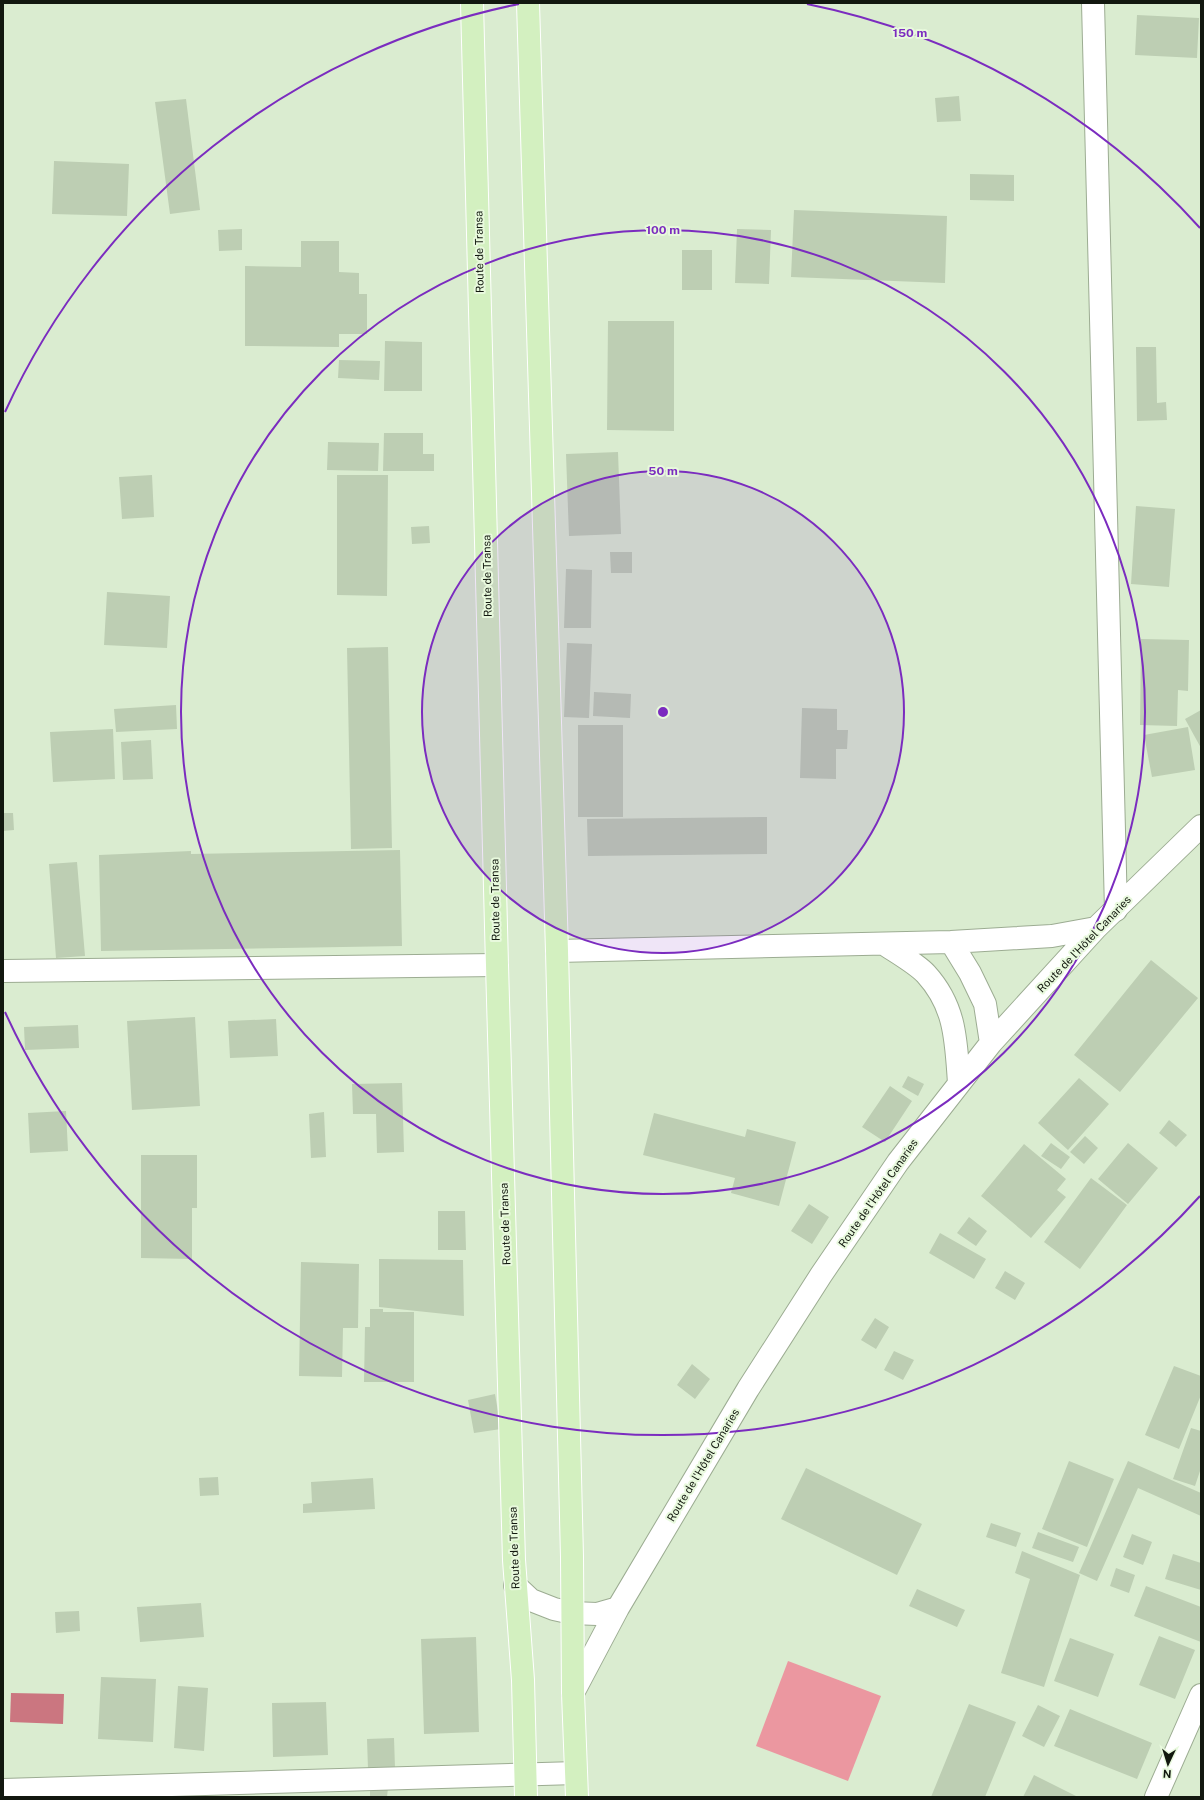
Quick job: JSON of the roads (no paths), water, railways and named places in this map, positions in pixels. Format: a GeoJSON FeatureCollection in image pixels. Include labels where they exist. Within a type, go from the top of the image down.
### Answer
{"type":"FeatureCollection","features":[{"type":"Feature","properties":{"kind":"main road","name":"Route de Transa"},"geometry":{"type":"LineString","coordinates":[[472,3],[515,1585],[523,1680],[526,1797]]}},
{"type":"Feature","properties":{"kind":"main road"},"geometry":{"type":"LineString","coordinates":[[528,3],[556,951],[573,1694],[577,1797]]}},
{"type":"Feature","properties":{"kind":"street"},"geometry":{"type":"LineString","coordinates":[[1093,3],[1116,910]]}},
{"type":"Feature","properties":{"kind":"street","name":"Route de l'Hôtel Canaries"},"geometry":{"type":"LineString","coordinates":[[573,1694],[618,1608],[748,1389],[821,1274],[898,1162],[992,1043],[1096,928],[1201,826]]}},
{"type":"Feature","properties":{"kind":"street"},"geometry":{"type":"LineString","coordinates":[[556,951],[951,942],[1052,936],[1096,928]]}},
{"type":"Feature","properties":{"kind":"street"},"geometry":{"type":"LineString","coordinates":[[951,942],[970,973],[985,1004],[992,1043]]}},
{"type":"Feature","properties":{"kind":"street"},"geometry":{"type":"LineString","coordinates":[[884,944],[926,973],[947,1004],[954,1028],[960,1083]]}},
{"type":"Feature","properties":{"kind":"street"},"geometry":{"type":"LineString","coordinates":[[3,971],[497,965]]}},
{"type":"Feature","properties":{"kind":"street"},"geometry":{"type":"LineString","coordinates":[[515,1585],[531,1600],[554,1609],[572,1613],[597,1614],[618,1608]]}},
{"type":"Feature","properties":{"kind":"street"},"geometry":{"type":"LineString","coordinates":[[1156,1797],[1201,1695]]}},
{"type":"Feature","properties":{"kind":"street"},"geometry":{"type":"LineString","coordinates":[[3,1790],[576,1773]]}}]}
